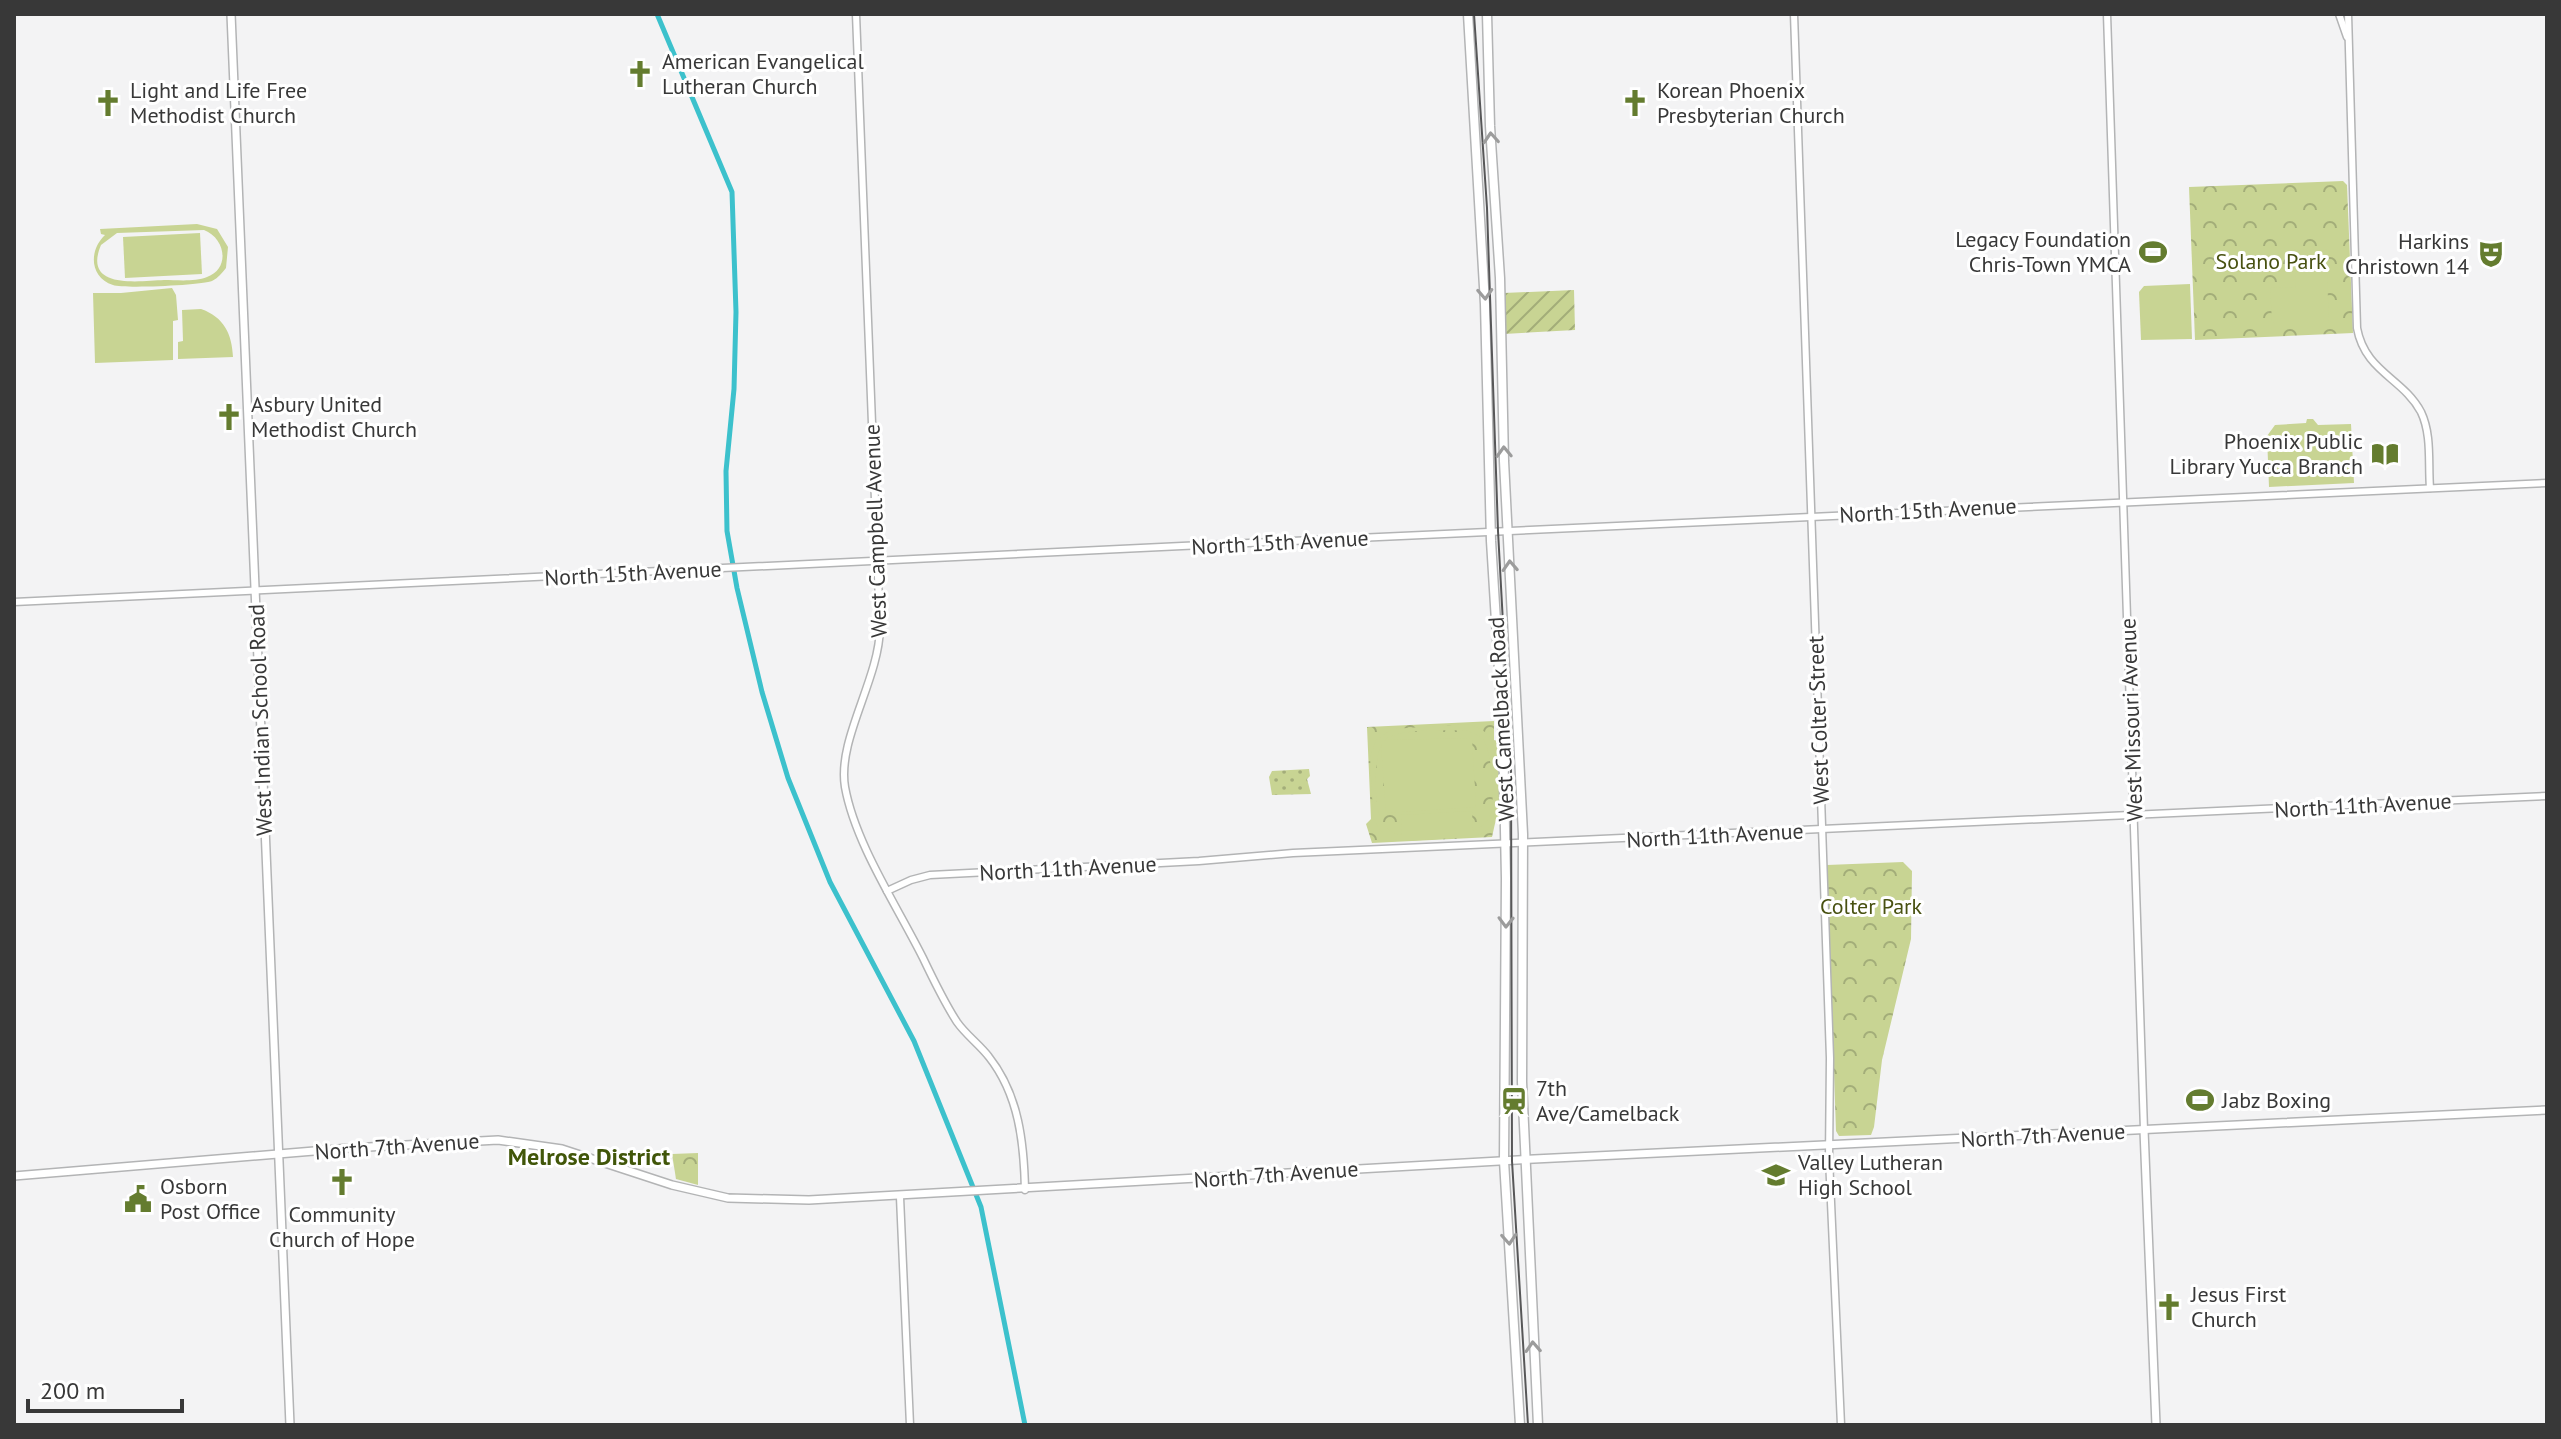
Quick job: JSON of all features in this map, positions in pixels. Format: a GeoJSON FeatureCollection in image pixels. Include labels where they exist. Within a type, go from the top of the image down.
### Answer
{"type":"FeatureCollection","features":[{"type":"Feature","properties":{"kind":"main road","name":"West Indian School Road"},"geometry":{"type":"LineString","coordinates":[[231,14],[290,1425]]}},
{"type":"Feature","properties":{"kind":"main road","name":"West Camelback Road"},"geometry":{"type":"LineString","coordinates":[[1468,14],[1485,304],[1491,531],[1502,687],[1506,844],[1504,1161],[1520,1425]]}},
{"type":"Feature","properties":{"kind":"main road","name":"West Camelback Road"},"geometry":{"type":"LineString","coordinates":[[1487,14],[1524,843],[1522,1030],[1525,1160],[1538,1425]]}},
{"type":"Feature","properties":{"kind":"main road","name":"North 7th Avenue"},"geometry":{"type":"LineString","coordinates":[[14,1176],[464,1140],[511,1141],[562,1149],[672,1185],[728,1198],[775,1201],[900,1197],[1504,1161],[2547,1110]]}},
{"type":"Feature","properties":{"kind":"main road","name":"West Missouri Avenue"},"geometry":{"type":"LineString","coordinates":[[2144,1130],[2156,1425]]}},
{"type":"Feature","properties":{"kind":"street","name":"West Campbell Avenue"},"geometry":{"type":"LineString","coordinates":[[856,14],[879,647],[846,755],[844,779],[851,809],[887,891],[958,1024],[989,1057],[1001,1075],[1020,1126],[1025,1190]]}},
{"type":"Feature","properties":{"kind":"street","name":"West Colter Street"},"geometry":{"type":"LineString","coordinates":[[1794,14],[1841,1425]]}},
{"type":"Feature","properties":{"kind":"street","name":"West Missouri Avenue"},"geometry":{"type":"LineString","coordinates":[[2107,14],[2144,1130]]}},
{"type":"Feature","properties":{"kind":"street"},"geometry":{"type":"LineString","coordinates":[[2339,14],[2347,37]]}},
{"type":"Feature","properties":{"kind":"street"},"geometry":{"type":"LineString","coordinates":[[2348,14],[2358,333],[2369,360],[2411,398],[2422,415],[2429,443],[2430,488]]}},
{"type":"Feature","properties":{"kind":"street","name":"North 15th Avenue"},"geometry":{"type":"LineString","coordinates":[[14,602],[2547,483]]}},
{"type":"Feature","properties":{"kind":"street","name":"North 11th Avenue"},"geometry":{"type":"LineString","coordinates":[[887,891],[919,877],[940,874],[1047,870],[1322,851],[2547,796]]}},
{"type":"Feature","properties":{"kind":"street"},"geometry":{"type":"LineString","coordinates":[[900,1197],[910,1425]]}},
{"type":"Feature","properties":{"kind":"green space","name":"Solano Park"},"geometry":{"type":"Polygon","coordinates":[[[2343,181],[2347,185],[2353,333],[2195,340],[2189,187],[2343,181]]]}},
{"type":"Feature","properties":{"kind":"green space"},"geometry":{"type":"Polygon","coordinates":[[[197,224],[217,229],[228,247],[226,268],[212,281],[206,282],[147,287],[113,285],[99,276],[94,263],[96,248],[105,235],[101,234],[100,229],[197,224]],[[204,230],[117,233],[101,245],[97,259],[99,270],[116,280],[202,279],[215,273],[222,260],[221,246],[204,230]]]}},
{"type":"Feature","properties":{"kind":"green space"},"geometry":{"type":"Polygon","coordinates":[[[200,233],[202,274],[125,278],[123,237],[200,233]]]}},
{"type":"Feature","properties":{"kind":"green space"},"geometry":{"type":"Polygon","coordinates":[[[2326,249],[2329,324],[2275,324],[2272,321],[2270,287],[2296,288],[2294,250],[2326,249]]]}},
{"type":"Feature","properties":{"kind":"green space"},"geometry":{"type":"Polygon","coordinates":[[[2190,284],[2192,339],[2141,340],[2139,292],[2144,286],[2190,284]]]}},
{"type":"Feature","properties":{"kind":"green space"},"geometry":{"type":"Polygon","coordinates":[[[172,288],[176,295],[178,320],[173,321],[173,360],[95,363],[93,293],[172,288]]]}},
{"type":"Feature","properties":{"kind":"green space"},"geometry":{"type":"Polygon","coordinates":[[[1574,290],[1575,330],[1504,334],[1504,293],[1574,290]]]}},
{"type":"Feature","properties":{"kind":"green space"},"geometry":{"type":"Polygon","coordinates":[[[201,309],[216,317],[225,327],[233,357],[178,359],[178,342],[183,341],[182,310],[201,309]]]}},
{"type":"Feature","properties":{"kind":"green space"},"geometry":{"type":"Polygon","coordinates":[[[2307,419],[2313,419],[2318,425],[2351,424],[2354,483],[2269,487],[2267,436],[2275,425],[2306,423],[2307,419]]]}},
{"type":"Feature","properties":{"kind":"green space"},"geometry":{"type":"Polygon","coordinates":[[[1494,721],[1494,740],[1498,741],[1500,818],[1496,819],[1492,837],[1372,843],[1366,824],[1371,819],[1367,727],[1494,721]]]}},
{"type":"Feature","properties":{"kind":"green space"},"geometry":{"type":"Polygon","coordinates":[[[1467,724],[1489,736],[1495,753],[1497,779],[1495,816],[1488,828],[1472,837],[1406,841],[1396,840],[1378,828],[1373,815],[1370,757],[1376,740],[1392,729],[1467,724]],[[1436,730],[1402,733],[1386,739],[1378,754],[1376,792],[1379,815],[1386,827],[1402,835],[1401,815],[1472,811],[1473,831],[1484,824],[1491,813],[1493,785],[1488,752],[1482,737],[1466,730],[1436,730]]]}},
{"type":"Feature","properties":{"kind":"green space"},"geometry":{"type":"Polygon","coordinates":[[[1472,738],[1476,807],[1386,813],[1381,746],[1386,740],[1472,738]]]}},
{"type":"Feature","properties":{"kind":"green space"},"geometry":{"type":"Polygon","coordinates":[[[1309,769],[1307,779],[1311,794],[1272,795],[1269,777],[1272,771],[1309,769]]]}},
{"type":"Feature","properties":{"kind":"green space","name":"Colter Park"},"geometry":{"type":"Polygon","coordinates":[[[1903,862],[1912,871],[1911,939],[1882,1060],[1874,1127],[1871,1135],[1839,1136],[1836,1131],[1827,865],[1903,862]]]}},
{"type":"Feature","properties":{"kind":"green space"},"geometry":{"type":"Polygon","coordinates":[[[698,1153],[698,1185],[676,1179],[672,1154],[698,1153]]]}},
{"type":"Feature","properties":{"kind":"waterway"},"geometry":{"type":"LineString","coordinates":[[657,14],[732,192],[736,312],[734,389],[726,471],[727,531],[762,692],[788,778],[830,882],[914,1041],[981,1207],[1025,1425]]}},
{"type":"Feature","properties":{"kind":"tram line"},"geometry":{"type":"LineString","coordinates":[[1474,14],[1487,208],[1498,531],[1511,771],[1512,1161],[1528,1425]]}},
{"type":"Feature","properties":{"kind":"place","name":"American Evangelical Lutheran Church"},"geometry":{"type":"Point","coordinates":[640,74]}},
{"type":"Feature","properties":{"kind":"place","name":"Light and Life Free Methodist Church"},"geometry":{"type":"Point","coordinates":[108,103]}},
{"type":"Feature","properties":{"kind":"place","name":"Korean Phoenix Presbyterian Church"},"geometry":{"type":"Point","coordinates":[1635,103]}},
{"type":"Feature","properties":{"kind":"place","name":"Legacy Foundation Chris-Town YMCA"},"geometry":{"type":"Point","coordinates":[2153,252]}},
{"type":"Feature","properties":{"kind":"place","name":"Harkins Christown 14"},"geometry":{"type":"Point","coordinates":[2491,254]}},
{"type":"Feature","properties":{"kind":"place","name":"Asbury United Methodist Church"},"geometry":{"type":"Point","coordinates":[229,417]}},
{"type":"Feature","properties":{"kind":"place","name":"Phoenix Public Library Yucca Branch"},"geometry":{"type":"Point","coordinates":[2385,454]}},
{"type":"Feature","properties":{"kind":"place","name":"Jabz Boxing"},"geometry":{"type":"Point","coordinates":[2200,1100]}},
{"type":"Feature","properties":{"kind":"place","name":"7th Ave/Camelback"},"geometry":{"type":"Point","coordinates":[1514,1101]}},
{"type":"Feature","properties":{"kind":"place","name":"Valley Lutheran High School"},"geometry":{"type":"Point","coordinates":[1776,1175]}},
{"type":"Feature","properties":{"kind":"place","name":"Community Church of Hope"},"geometry":{"type":"Point","coordinates":[342,1182]}},
{"type":"Feature","properties":{"kind":"place","name":"Osborn Post Office"},"geometry":{"type":"Point","coordinates":[138,1199]}},
{"type":"Feature","properties":{"kind":"place","name":"Jesus First Church"},"geometry":{"type":"Point","coordinates":[2169,1307]}},
{"type":"Feature","properties":{"kind":"district","name":"Melrose District"},"geometry":{"type":"Point","coordinates":[589,1156]}}]}
